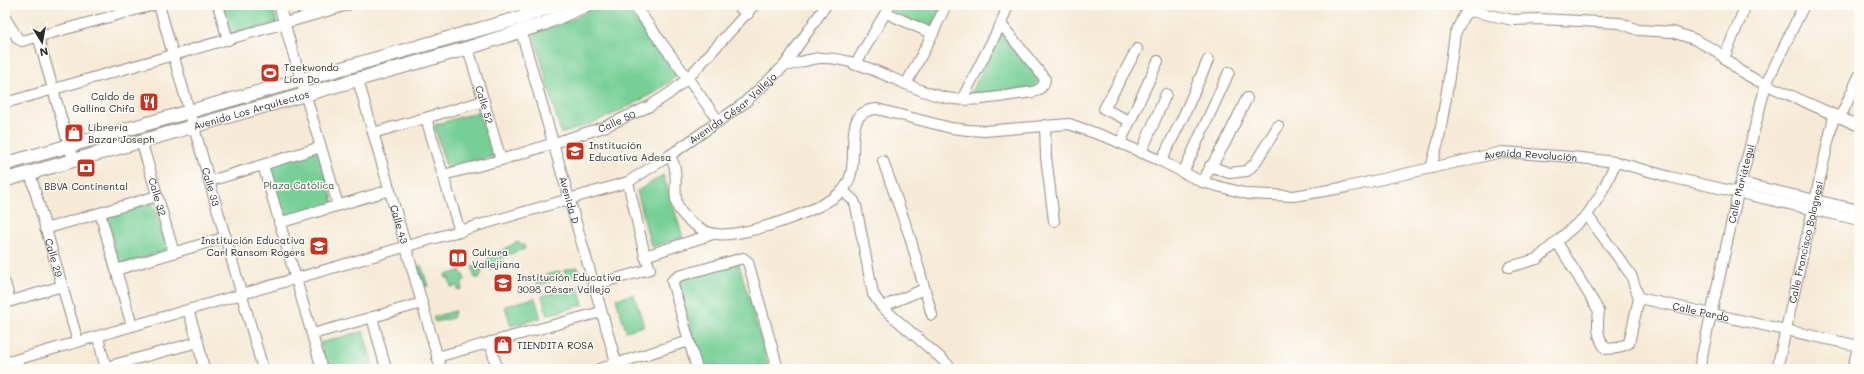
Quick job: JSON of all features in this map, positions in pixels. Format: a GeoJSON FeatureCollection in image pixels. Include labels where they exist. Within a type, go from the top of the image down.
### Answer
{"type":"FeatureCollection","features":[{"type":"Feature","properties":{"kind":"main road","name":"Avenida Los Arquitectos"},"geometry":{"type":"LineString","coordinates":[[5,164],[523,17],[555,5]]}},
{"type":"Feature","properties":{"kind":"main road","name":"Avenida Los Arquitectos"},"geometry":{"type":"LineString","coordinates":[[5,180],[468,48],[564,16],[586,5]]}},
{"type":"Feature","properties":{"kind":"street"},"geometry":{"type":"LineString","coordinates":[[5,18],[20,40],[153,5]]}},
{"type":"Feature","properties":{"kind":"street","name":"Calle 33"},"geometry":{"type":"LineString","coordinates":[[159,5],[263,369]]}},
{"type":"Feature","properties":{"kind":"street"},"geometry":{"type":"LineString","coordinates":[[218,5],[228,40]]}},
{"type":"Feature","properties":{"kind":"street"},"geometry":{"type":"LineString","coordinates":[[279,5],[338,205]]}},
{"type":"Feature","properties":{"kind":"street"},"geometry":{"type":"LineString","coordinates":[[5,103],[53,88],[174,56],[284,24],[335,7],[348,5]]}},
{"type":"Feature","properties":{"kind":"street"},"geometry":{"type":"LineString","coordinates":[[634,5],[718,120]]}},
{"type":"Feature","properties":{"kind":"street"},"geometry":{"type":"LineString","coordinates":[[736,5],[748,14]]}},
{"type":"Feature","properties":{"kind":"street","name":"Calle 50"},"geometry":{"type":"LineString","coordinates":[[443,175],[501,160],[604,127],[650,106],[670,93],[688,78],[748,14],[754,5]]}},
{"type":"Feature","properties":{"kind":"street","name":"Avenida César Vallejo"},"geometry":{"type":"LineString","coordinates":[[5,363],[628,182],[669,156],[718,120],[743,104],[784,66],[826,5]]}},
{"type":"Feature","properties":{"kind":"street"},"geometry":{"type":"LineString","coordinates":[[906,84],[933,34],[946,5]]}},
{"type":"Feature","properties":{"kind":"street"},"geometry":{"type":"LineString","coordinates":[[962,99],[1001,24],[1008,5]]}},
{"type":"Feature","properties":{"kind":"street"},"geometry":{"type":"LineString","coordinates":[[1724,58],[1746,5]]}},
{"type":"Feature","properties":{"kind":"street","name":"Calle Mariátegui"},"geometry":{"type":"LineString","coordinates":[[1699,369],[1710,313],[1738,193],[1766,84],[1804,5]]}},
{"type":"Feature","properties":{"kind":"street"},"geometry":{"type":"LineString","coordinates":[[855,65],[888,9],[933,34]]}},
{"type":"Feature","properties":{"kind":"street"},"geometry":{"type":"LineString","coordinates":[[1431,168],[1440,131],[1455,34],[1459,23],[1468,12],[1486,13],[1513,20],[1539,19],[1600,22],[1620,24],[1638,30],[1673,32],[1696,40],[1716,51],[1740,71],[1859,126]]}},
{"type":"Feature","properties":{"kind":"street"},"geometry":{"type":"LineString","coordinates":[[784,66],[822,58],[839,60],[906,84],[947,97],[962,99],[1040,90],[1045,79],[1001,24]]}},
{"type":"Feature","properties":{"kind":"street","name":"Avenida D"},"geometry":{"type":"LineString","coordinates":[[521,31],[554,142],[617,367]]}},
{"type":"Feature","properties":{"kind":"street"},"geometry":{"type":"LineString","coordinates":[[38,36],[73,160]]}},
{"type":"Feature","properties":{"kind":"street","name":"Calle 52"},"geometry":{"type":"LineString","coordinates":[[468,48],[501,160]]}},
{"type":"Feature","properties":{"kind":"street"},"geometry":{"type":"LineString","coordinates":[[1130,121],[1104,109],[1137,49]]}},
{"type":"Feature","properties":{"kind":"street"},"geometry":{"type":"LineString","coordinates":[[1161,161],[1184,115],[1208,60]]}},
{"type":"Feature","properties":{"kind":"street"},"geometry":{"type":"LineString","coordinates":[[1120,143],[1158,61]]}},
{"type":"Feature","properties":{"kind":"street"},"geometry":{"type":"LineString","coordinates":[[1183,173],[1229,72]]}},
{"type":"Feature","properties":{"kind":"street","name":"Calle Francisco Bolognesi"},"geometry":{"type":"LineString","coordinates":[[1777,369],[1813,211],[1837,117],[1859,76]]}},
{"type":"Feature","properties":{"kind":"street","name":"Calle 43"},"geometry":{"type":"LineString","coordinates":[[358,80],[441,369]]}},
{"type":"Feature","properties":{"kind":"street"},"geometry":{"type":"LineString","coordinates":[[1141,153],[1166,94]]}},
{"type":"Feature","properties":{"kind":"street"},"geometry":{"type":"LineString","coordinates":[[1202,182],[1210,166],[1225,143],[1246,98]]}},
{"type":"Feature","properties":{"kind":"street"},"geometry":{"type":"LineString","coordinates":[[373,133],[484,102]]}},
{"type":"Feature","properties":{"kind":"street","name":"Avenida Revolución"},"geometry":{"type":"LineString","coordinates":[[842,191],[852,174],[854,128],[860,115],[869,110],[877,109],[951,128],[968,130],[985,131],[1069,124],[1120,143],[1161,161],[1202,182],[1248,194],[1294,196],[1502,152],[1616,162],[1670,177],[1813,211],[1859,220]]}},
{"type":"Feature","properties":{"kind":"street"},"geometry":{"type":"LineString","coordinates":[[426,118],[460,232]]}},
{"type":"Feature","properties":{"kind":"street"},"geometry":{"type":"LineString","coordinates":[[1045,125],[1046,158],[1054,221]]}},
{"type":"Feature","properties":{"kind":"street"},"geometry":{"type":"LineString","coordinates":[[1210,166],[1229,173],[1247,171],[1255,163],[1278,126]]}},
{"type":"Feature","properties":{"kind":"street","name":"Calle 32"},"geometry":{"type":"LineString","coordinates":[[141,140],[174,252]]}},
{"type":"Feature","properties":{"kind":"street"},"geometry":{"type":"LineString","coordinates":[[210,181],[321,147]]}},
{"type":"Feature","properties":{"kind":"street"},"geometry":{"type":"LineString","coordinates":[[669,156],[675,170],[678,208],[690,221],[714,234],[722,235],[746,231],[793,217],[817,207],[842,191],[854,201],[856,206],[869,280],[873,294],[882,307],[952,369]]}},
{"type":"Feature","properties":{"kind":"street"},"geometry":{"type":"LineString","coordinates":[[883,161],[910,237],[932,315]]}},
{"type":"Feature","properties":{"kind":"street"},"geometry":{"type":"LineString","coordinates":[[1509,268],[1537,259],[1587,215],[1601,194],[1616,162]]}},
{"type":"Feature","properties":{"kind":"street"},"geometry":{"type":"LineString","coordinates":[[263,165],[322,369]]}},
{"type":"Feature","properties":{"kind":"street","name":"Calle 29"},"geometry":{"type":"LineString","coordinates":[[30,173],[78,342]]}},
{"type":"Feature","properties":{"kind":"street"},"geometry":{"type":"LineString","coordinates":[[594,285],[650,269],[645,256],[628,182]]}},
{"type":"Feature","properties":{"kind":"street"},"geometry":{"type":"LineString","coordinates":[[1741,182],[1859,210]]}},
{"type":"Feature","properties":{"kind":"street"},"geometry":{"type":"LineString","coordinates":[[279,223],[390,190]]}},
{"type":"Feature","properties":{"kind":"street"},"geometry":{"type":"LineString","coordinates":[[45,229],[158,196]]}},
{"type":"Feature","properties":{"kind":"street"},"geometry":{"type":"LineString","coordinates":[[100,213],[132,326]]}},
{"type":"Feature","properties":{"kind":"street"},"geometry":{"type":"LineString","coordinates":[[1557,242],[1599,312],[1599,340],[1606,349],[1618,348],[1629,343],[1638,298],[1631,275],[1587,215]]}},
{"type":"Feature","properties":{"kind":"street"},"geometry":{"type":"LineString","coordinates":[[645,256],[714,234]]}},
{"type":"Feature","properties":{"kind":"street"},"geometry":{"type":"LineString","coordinates":[[116,270],[226,237]]}},
{"type":"Feature","properties":{"kind":"street"},"geometry":{"type":"LineString","coordinates":[[697,369],[672,281],[679,276],[743,258],[748,262],[778,369]]}},
{"type":"Feature","properties":{"kind":"street"},"geometry":{"type":"LineString","coordinates":[[5,283],[8,302],[62,286]]}},
{"type":"Feature","properties":{"kind":"street"},"geometry":{"type":"LineString","coordinates":[[882,307],[924,288]]}},
{"type":"Feature","properties":{"kind":"street","name":"Calle Pardo"},"geometry":{"type":"LineString","coordinates":[[1638,298],[1785,330],[1859,344]]}},
{"type":"Feature","properties":{"kind":"street"},"geometry":{"type":"LineString","coordinates":[[313,334],[422,303]]}},
{"type":"Feature","properties":{"kind":"street"},"geometry":{"type":"LineString","coordinates":[[188,310],[198,342],[204,369]]}},
{"type":"Feature","properties":{"kind":"street"},"geometry":{"type":"LineString","coordinates":[[437,357],[601,312]]}},
{"type":"Feature","properties":{"kind":"street"},"geometry":{"type":"LineString","coordinates":[[372,318],[386,369]]}},
{"type":"Feature","properties":{"kind":"street"},"geometry":{"type":"LineString","coordinates":[[98,337],[106,368],[198,342]]}},
{"type":"Feature","properties":{"kind":"street"},"geometry":{"type":"LineString","coordinates":[[600,369],[617,367],[689,341]]}},
{"type":"Feature","properties":{"kind":"street"},"geometry":{"type":"LineString","coordinates":[[490,342],[498,369]]}},
{"type":"Feature","properties":{"kind":"street"},"geometry":{"type":"LineString","coordinates":[[1853,369],[1859,344]]}},
{"type":"Feature","properties":{"kind":"green space"},"geometry":{"type":"Polygon","coordinates":[[[220,5],[272,5],[277,23],[229,35],[220,5]]]}},
{"type":"Feature","properties":{"kind":"green space"},"geometry":{"type":"Polygon","coordinates":[[[598,5],[624,5],[677,76],[650,95],[622,110],[561,134],[534,34],[575,18],[598,5]]]}},
{"type":"Feature","properties":{"kind":"green space"},"geometry":{"type":"Polygon","coordinates":[[[894,5],[942,5],[931,30],[891,12],[894,5]]]}},
{"type":"Feature","properties":{"kind":"green space"},"geometry":{"type":"Polygon","coordinates":[[[1002,33],[1040,80],[1031,88],[970,94],[1002,33]]]}},
{"type":"Feature","properties":{"kind":"green space"},"geometry":{"type":"Polygon","coordinates":[[[481,111],[494,156],[447,170],[434,125],[481,111]]]}},
{"type":"Feature","properties":{"kind":"green space","name":"Plaza Católica"},"geometry":{"type":"Polygon","coordinates":[[[318,151],[334,204],[279,223],[263,165],[318,151]]]}},
{"type":"Feature","properties":{"kind":"green space"},"geometry":{"type":"Polygon","coordinates":[[[663,175],[683,237],[651,247],[637,191],[663,175]]]}},
{"type":"Feature","properties":{"kind":"green space"},"geometry":{"type":"Polygon","coordinates":[[[150,202],[154,205],[167,250],[120,266],[105,215],[150,202]]]}},
{"type":"Feature","properties":{"kind":"green space"},"geometry":{"type":"Polygon","coordinates":[[[517,242],[524,245],[525,249],[506,256],[491,270],[484,266],[489,257],[517,242]]]}},
{"type":"Feature","properties":{"kind":"green space"},"geometry":{"type":"Polygon","coordinates":[[[738,261],[769,367],[762,369],[702,369],[677,278],[738,261]]]}},
{"type":"Feature","properties":{"kind":"green space"},"geometry":{"type":"Polygon","coordinates":[[[421,265],[428,286],[423,287],[417,267],[421,265]]]}},
{"type":"Feature","properties":{"kind":"green space"},"geometry":{"type":"Polygon","coordinates":[[[475,265],[476,270],[484,268],[479,278],[475,278],[472,267],[475,265]]]}},
{"type":"Feature","properties":{"kind":"green space"},"geometry":{"type":"Polygon","coordinates":[[[578,267],[579,276],[566,278],[564,270],[578,267]]]}},
{"type":"Feature","properties":{"kind":"green space"},"geometry":{"type":"Polygon","coordinates":[[[460,271],[465,280],[462,281],[462,289],[458,290],[457,286],[451,287],[449,278],[446,278],[445,275],[460,271]]]}},
{"type":"Feature","properties":{"kind":"green space"},"geometry":{"type":"Polygon","coordinates":[[[560,271],[562,278],[537,284],[536,278],[560,271]]]}},
{"type":"Feature","properties":{"kind":"green space"},"geometry":{"type":"Polygon","coordinates":[[[578,286],[583,305],[547,315],[542,296],[578,286]]]}},
{"type":"Feature","properties":{"kind":"green space"},"geometry":{"type":"Polygon","coordinates":[[[634,294],[644,326],[626,331],[616,299],[634,294]]]}},
{"type":"Feature","properties":{"kind":"green space"},"geometry":{"type":"Polygon","coordinates":[[[535,298],[541,318],[511,326],[505,306],[535,298]]]}},
{"type":"Feature","properties":{"kind":"green space"},"geometry":{"type":"Polygon","coordinates":[[[455,311],[453,318],[435,322],[433,317],[455,311]]]}},
{"type":"Feature","properties":{"kind":"green space"},"geometry":{"type":"Polygon","coordinates":[[[363,331],[374,369],[328,369],[320,343],[363,331]]]}},
{"type":"Feature","properties":{"kind":"place","name":"Taekwondo Lion Do"},"geometry":{"type":"Point","coordinates":[270,73]}},
{"type":"Feature","properties":{"kind":"place","name":"Caldo de Gallina Chifa"},"geometry":{"type":"Point","coordinates":[149,102]}},
{"type":"Feature","properties":{"kind":"place","name":"Librería Bazar Joseph"},"geometry":{"type":"Point","coordinates":[74,133]}},
{"type":"Feature","properties":{"kind":"place","name":"Institución Educativa Adesa"},"geometry":{"type":"Point","coordinates":[575,151]}},
{"type":"Feature","properties":{"kind":"place","name":"BBVA Continental"},"geometry":{"type":"Point","coordinates":[86,168]}},
{"type":"Feature","properties":{"kind":"place","name":"Institución Educativa Carl Ransom Rogers"},"geometry":{"type":"Point","coordinates":[319,246]}},
{"type":"Feature","properties":{"kind":"place","name":"Cultura Vallejiana"},"geometry":{"type":"Point","coordinates":[458,258]}},
{"type":"Feature","properties":{"kind":"place","name":"Institución Educativa 3098 César Vallejo"},"geometry":{"type":"Point","coordinates":[503,283]}},
{"type":"Feature","properties":{"kind":"place","name":"TIENDITA ROSA"},"geometry":{"type":"Point","coordinates":[503,345]}}]}
